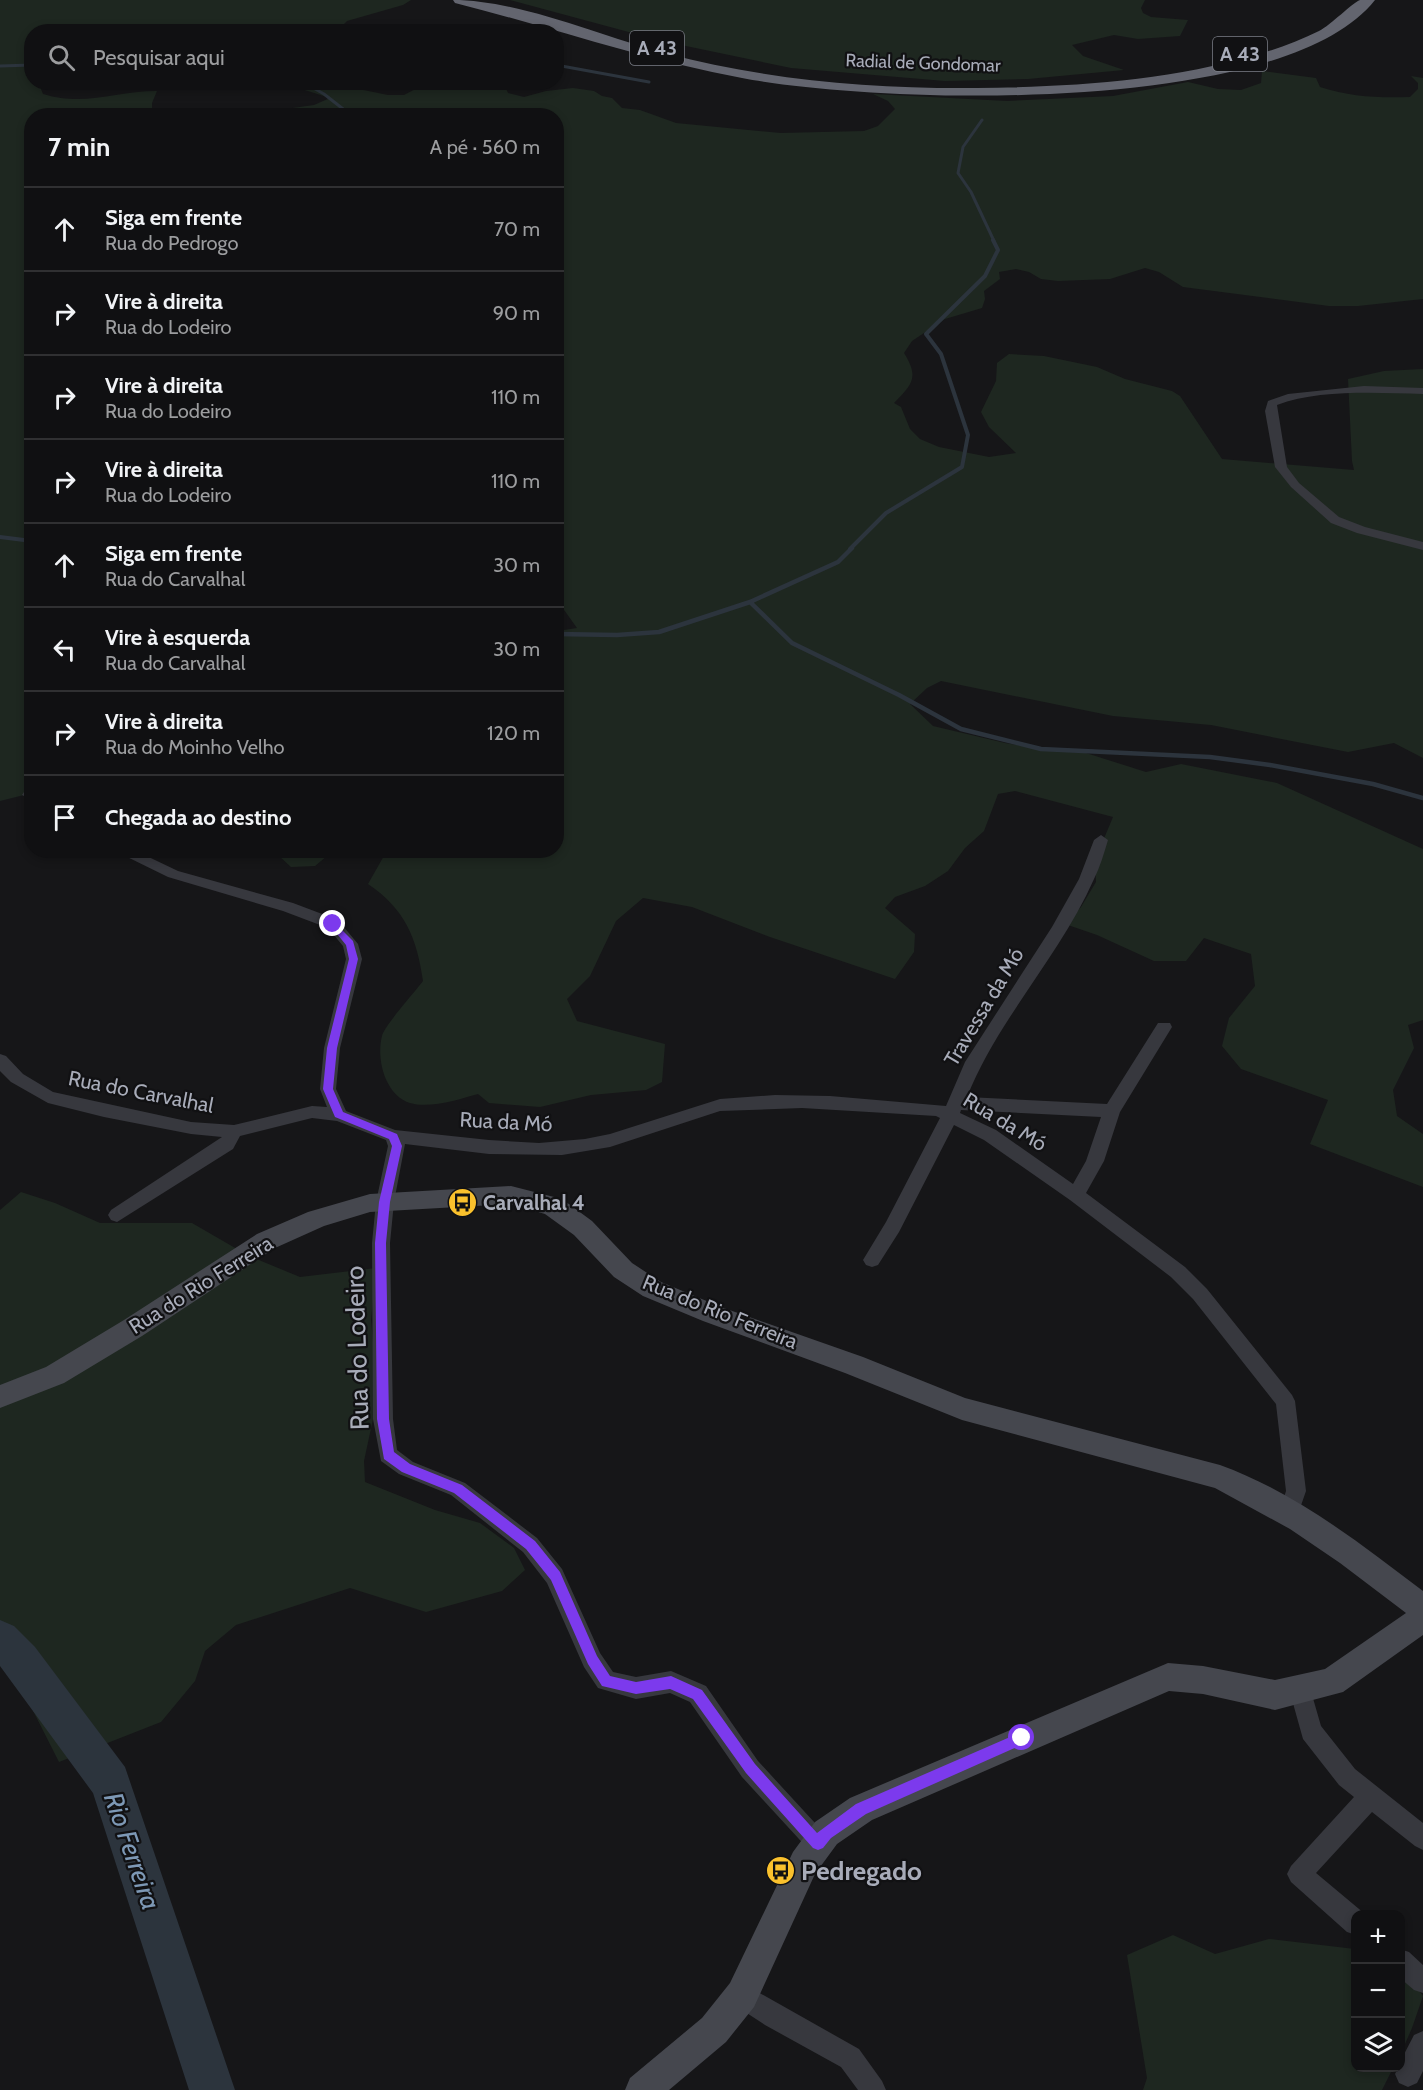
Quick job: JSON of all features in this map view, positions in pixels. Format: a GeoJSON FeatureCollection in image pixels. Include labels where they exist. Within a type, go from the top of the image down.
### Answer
{"type":"FeatureCollection","features":[{"type":"Feature","properties":{"kind":"highway","name":"Radial de Gondomar"},"geometry":{"type":"LineString","coordinates":[[460,0],[555,24]]}},
{"type":"Feature","properties":{"kind":"highway","name":"Radial de Gondomar"},"geometry":{"type":"LineString","coordinates":[[489,0],[698,58],[826,82],[995,86],[1170,74],[1280,42],[1312,27],[1337,11],[1348,0]]}},
{"type":"Feature","properties":{"kind":"highway","name":"Radial de Gondomar"},"geometry":{"type":"LineString","coordinates":[[564,27],[688,63],[768,77],[894,90],[998,92],[1106,86],[1254,60],[1353,23],[1374,3]]}},
{"type":"Feature","properties":{"kind":"street"},"geometry":{"type":"LineString","coordinates":[[1423,391],[1364,389],[1279,399],[1272,403],[1271,411],[1281,467],[1295,485],[1335,520],[1361,530],[1423,546]]}},
{"type":"Feature","properties":{"kind":"street","name":"Travessa da Mó"},"geometry":{"type":"LineString","coordinates":[[873,1260],[893,1227],[953,1108],[971,1066],[1082,889],[1101,840]]}},
{"type":"Feature","properties":{"kind":"street"},"geometry":{"type":"LineString","coordinates":[[138,858],[173,874],[288,908],[333,924],[350,944],[354,959],[332,1048],[328,1089],[339,1114]]}},
{"type":"Feature","properties":{"kind":"street"},"geometry":{"type":"LineString","coordinates":[[1076,1195],[1095,1161],[1112,1111],[1164,1028]]}},
{"type":"Feature","properties":{"kind":"street","name":"Rua do Carvalhal"},"geometry":{"type":"LineString","coordinates":[[0,1060],[17,1078],[48,1097],[104,1111],[191,1128],[234,1131],[312,1112],[339,1114],[393,1136]]}},
{"type":"Feature","properties":{"kind":"street","name":"Rua da Mó"},"geometry":{"type":"LineString","coordinates":[[393,1136],[471,1145],[544,1148],[584,1146],[626,1136],[717,1105],[836,1102],[939,1110],[953,1108],[1076,1195],[1178,1272],[1200,1294],[1285,1401],[1296,1491],[1289,1513]]}},
{"type":"Feature","properties":{"kind":"street"},"geometry":{"type":"LineString","coordinates":[[953,1108],[1112,1111]]}},
{"type":"Feature","properties":{"kind":"street"},"geometry":{"type":"LineString","coordinates":[[117,1215],[227,1144],[234,1131]]}},
{"type":"Feature","properties":{"kind":"street"},"geometry":{"type":"LineString","coordinates":[[385,1202],[397,1146],[393,1136]]}},
{"type":"Feature","properties":{"kind":"street","name":"Rua do Rio Ferreira"},"geometry":{"type":"LineString","coordinates":[[0,1397],[55,1375],[133,1328],[266,1241],[317,1219],[370,1203],[512,1195],[553,1206],[584,1228],[623,1270],[652,1289],[712,1314],[854,1365],[962,1409],[1221,1477],[1259,1494],[1341,1546],[1423,1609]]}},
{"type":"Feature","properties":{"kind":"street","name":"Rua do Lodeiro"},"geometry":{"type":"LineString","coordinates":[[385,1202],[381,1243],[383,1419],[388,1455],[406,1468],[458,1489],[530,1545],[555,1576],[592,1660],[606,1681],[636,1688],[671,1682],[698,1694],[750,1769],[818,1843]]}},
{"type":"Feature","properties":{"kind":"street"},"geometry":{"type":"LineString","coordinates":[[642,2090],[714,2030],[742,1995],[804,1863],[826,1833],[861,1809],[1168,1677],[1203,1680],[1275,1695],[1332,1682],[1423,1618]]}},
{"type":"Feature","properties":{"kind":"street"},"geometry":{"type":"LineString","coordinates":[[1300,1689],[1311,1731],[1347,1777],[1423,1838]]}},
{"type":"Feature","properties":{"kind":"street"},"geometry":{"type":"LineString","coordinates":[[1351,1919],[1299,1874],[1371,1796]]}},
{"type":"Feature","properties":{"kind":"street"},"geometry":{"type":"LineString","coordinates":[[1404,1964],[1423,1981]]}},
{"type":"Feature","properties":{"kind":"street"},"geometry":{"type":"LineString","coordinates":[[742,1995],[774,2016],[850,2058],[873,2090]]}},
{"type":"Feature","properties":{"kind":"street"},"geometry":{"type":"LineString","coordinates":[[1408,2074],[1423,2044]]}},
{"type":"Feature","properties":{"kind":"shaded area"},"geometry":{"type":"Polygon","coordinates":[[[0,0],[411,0],[403,5],[347,21],[344,24],[24,24],[24,90],[41,90],[43,94],[73,99],[157,91],[152,108],[24,108],[24,795],[0,801],[0,0]]]}},
{"type":"Feature","properties":{"kind":"shaded area"},"geometry":{"type":"Polygon","coordinates":[[[510,0],[1145,0],[1141,8],[1143,13],[1151,17],[1188,20],[1180,36],[1138,39],[1114,35],[1072,45],[1083,56],[1124,70],[1028,79],[945,81],[791,68],[662,41],[510,0]]]}},
{"type":"Feature","properties":{"kind":"shaded area"},"geometry":{"type":"Polygon","coordinates":[[[1262,71],[1316,78],[1320,87],[1354,95],[1410,97],[1418,89],[1418,83],[1411,76],[1423,78],[1423,299],[1358,306],[1329,306],[1183,287],[1159,272],[1145,268],[1110,279],[1058,281],[1041,279],[1029,272],[1016,269],[999,272],[1000,279],[984,291],[985,299],[982,308],[945,319],[912,341],[904,353],[909,361],[912,380],[906,391],[894,403],[901,407],[910,429],[920,439],[939,447],[989,457],[1016,453],[989,427],[981,412],[996,381],[997,363],[1009,354],[1044,356],[1097,367],[1125,379],[1172,391],[1180,396],[1222,459],[1354,470],[1348,379],[1384,371],[1423,369],[1423,758],[1394,743],[1348,752],[1211,725],[1113,716],[941,681],[927,688],[910,704],[933,726],[1005,743],[1047,750],[1086,753],[1146,772],[1181,764],[1277,783],[1423,849],[1423,1020],[1408,1025],[1414,1048],[1393,1090],[1397,1116],[1423,1134],[1423,1187],[1310,1144],[1328,1100],[1241,1069],[1222,1046],[1229,1018],[1255,986],[1251,954],[1204,938],[1186,961],[1154,961],[1097,935],[1065,924],[1081,907],[1096,882],[1095,860],[1113,817],[1015,791],[998,794],[984,831],[965,848],[948,871],[925,886],[895,897],[885,908],[915,934],[914,952],[895,979],[770,937],[692,907],[643,898],[616,921],[590,976],[567,999],[577,1021],[665,1044],[662,1082],[646,1090],[591,1095],[540,1107],[489,1103],[478,1094],[445,1103],[427,1105],[418,1105],[401,1099],[384,1075],[380,1045],[384,1031],[423,981],[417,951],[407,926],[391,904],[368,884],[383,858],[564,858],[564,630],[577,628],[564,610],[564,108],[293,108],[314,105],[330,98],[305,90],[363,90],[388,95],[404,95],[414,90],[507,90],[508,93],[524,97],[546,91],[573,88],[594,91],[612,98],[622,108],[640,110],[676,123],[781,133],[864,131],[878,126],[895,109],[888,101],[873,94],[1007,101],[1113,96],[1188,82],[1218,89],[1241,90],[1261,83],[1262,71]]]}},
{"type":"Feature","properties":{"kind":"shaded area"},"geometry":{"type":"Polygon","coordinates":[[[281,858],[325,858],[315,866],[291,867],[281,858]]]}},
{"type":"Feature","properties":{"kind":"shaded area"},"geometry":{"type":"Polygon","coordinates":[[[21,1192],[55,1203],[100,1223],[192,1223],[249,1256],[300,1277],[376,1268],[371,1320],[375,1364],[373,1419],[364,1461],[365,1482],[435,1510],[480,1523],[514,1548],[525,1570],[502,1591],[426,1612],[350,1588],[236,1625],[205,1651],[195,1681],[161,1722],[59,1762],[18,1681],[0,1660],[0,1210],[21,1192]]]}},
{"type":"Feature","properties":{"kind":"shaded area"},"geometry":{"type":"Polygon","coordinates":[[[1173,1935],[1215,1954],[1269,1939],[1351,1949],[1351,2072],[1391,2072],[1382,2090],[1143,2090],[1147,2078],[1127,1955],[1173,1935]]]}},
{"type":"Feature","properties":{"kind":"shaded area"},"geometry":{"type":"Polygon","coordinates":[[[1405,1971],[1423,1996],[1405,2044],[1405,1971]]]}},
{"type":"Feature","properties":{"kind":"waterway"},"geometry":{"type":"LineString","coordinates":[[0,66],[24,65]]}},
{"type":"Feature","properties":{"kind":"waterway"},"geometry":{"type":"LineString","coordinates":[[564,66],[649,82]]}},
{"type":"Feature","properties":{"kind":"waterway"},"geometry":{"type":"LineString","coordinates":[[317,90],[342,108]]}},
{"type":"Feature","properties":{"kind":"waterway"},"geometry":{"type":"LineString","coordinates":[[982,120],[963,147],[958,173],[971,192],[994,241]]}},
{"type":"Feature","properties":{"kind":"waterway"},"geometry":{"type":"LineString","coordinates":[[850,549],[886,513],[962,467],[968,435],[941,354],[926,334],[985,276],[998,250],[993,240]]}},
{"type":"Feature","properties":{"kind":"waterway"},"geometry":{"type":"LineString","coordinates":[[0,537],[24,540]]}},
{"type":"Feature","properties":{"kind":"waterway"},"geometry":{"type":"LineString","coordinates":[[750,602],[838,562],[852,548]]}},
{"type":"Feature","properties":{"kind":"waterway"},"geometry":{"type":"LineString","coordinates":[[564,634],[617,635],[659,632],[750,602]]}},
{"type":"Feature","properties":{"kind":"waterway"},"geometry":{"type":"LineString","coordinates":[[750,602],[792,643],[899,695],[961,729],[1041,749],[1210,757],[1270,765],[1373,784],[1423,798]]}},
{"type":"Feature","properties":{"kind":"waterway","name":"Rio Ferreira"},"geometry":{"type":"LineString","coordinates":[[0,1639],[21,1660],[110,1782],[212,2090]]}},
{"type":"Feature","properties":{"kind":"place","name":"Carvalhal 4"},"geometry":{"type":"Point","coordinates":[462,1203]}},
{"type":"Feature","properties":{"kind":"place","name":"Pedregado"},"geometry":{"type":"Point","coordinates":[780,1871]}},
{"type":"Feature","properties":{"kind":"route"},"geometry":{"type":"LineString","coordinates":[[333,924],[350,944],[354,959],[332,1048],[328,1089],[339,1114],[393,1136],[397,1146],[385,1202],[381,1243],[383,1419],[388,1455],[406,1468],[458,1489],[530,1545],[555,1576],[592,1660],[606,1681],[636,1688],[671,1682],[698,1694],[750,1769],[798,1824],[818,1843],[826,1833],[861,1809],[1022,1738]]}}]}
